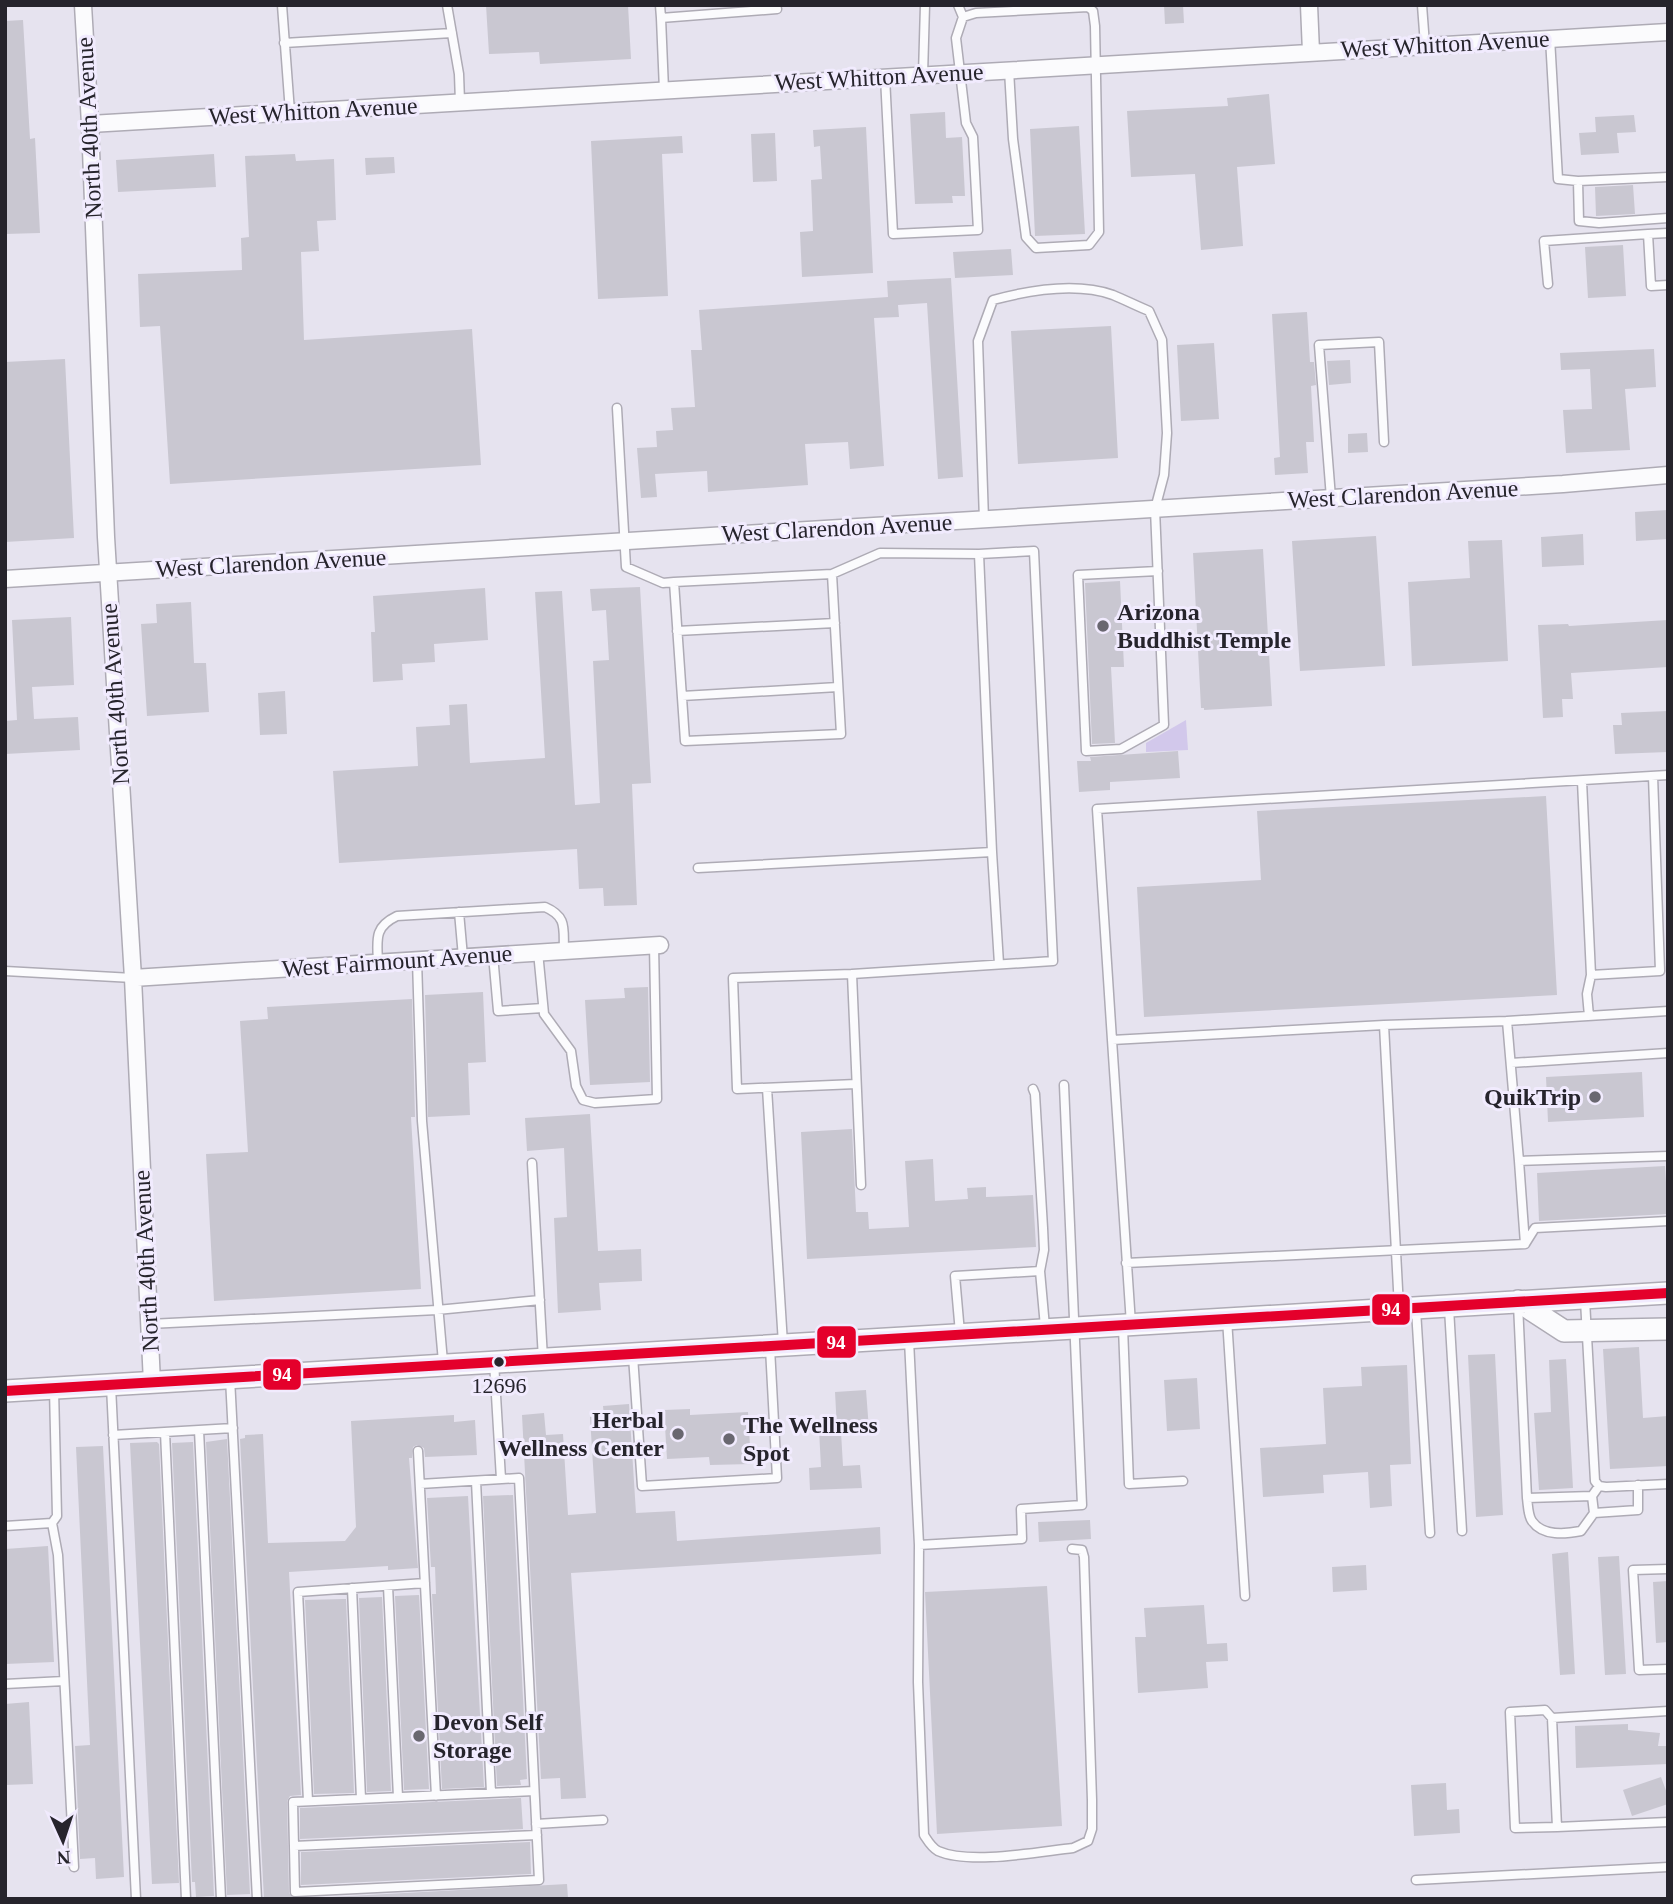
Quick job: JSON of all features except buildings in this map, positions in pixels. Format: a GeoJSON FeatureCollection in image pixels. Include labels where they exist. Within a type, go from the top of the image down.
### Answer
{"type":"FeatureCollection","features":[{"type":"Feature","properties":{"kind":"main road"},"geometry":{"type":"LineString","coordinates":[[5,1391],[1668,1293]]}},
{"type":"Feature","properties":{"kind":"main road"},"geometry":{"type":"LineString","coordinates":[[1518,1301],[1564,1331],[1668,1329]]}},
{"type":"Feature","properties":{"kind":"street","name":"North 40th Avenue"},"geometry":{"type":"LineString","coordinates":[[83,5],[107,573],[133,978],[152,1383]]}},
{"type":"Feature","properties":{"kind":"street"},"geometry":{"type":"LineString","coordinates":[[1309,5],[1311,52]]}},
{"type":"Feature","properties":{"kind":"street","name":"West Whitton Avenue"},"geometry":{"type":"LineString","coordinates":[[90,124],[1668,32]]}},
{"type":"Feature","properties":{"kind":"street","name":"West Clarendon Avenue"},"geometry":{"type":"LineString","coordinates":[[5,579],[1563,484],[1668,475]]}},
{"type":"Feature","properties":{"kind":"street","name":"West Fairmount Avenue"},"geometry":{"type":"LineString","coordinates":[[133,978],[657,945]]}},
{"type":"Feature","properties":{"kind":"lane"},"geometry":{"type":"LineString","coordinates":[[282,5],[290,112]]}},
{"type":"Feature","properties":{"kind":"lane"},"geometry":{"type":"LineString","coordinates":[[447,5],[460,102]]}},
{"type":"Feature","properties":{"kind":"lane"},"geometry":{"type":"LineString","coordinates":[[660,5],[664,90]]}},
{"type":"Feature","properties":{"kind":"lane"},"geometry":{"type":"LineString","coordinates":[[923,75],[925,5]]}},
{"type":"Feature","properties":{"kind":"lane"},"geometry":{"type":"LineString","coordinates":[[885,77],[892,234],[978,230],[973,137],[966,123],[956,38],[963,17],[958,5]]}},
{"type":"Feature","properties":{"kind":"lane"},"geometry":{"type":"LineString","coordinates":[[1422,5],[1425,45]]}},
{"type":"Feature","properties":{"kind":"lane"},"geometry":{"type":"LineString","coordinates":[[963,17],[976,13],[1084,6],[1093,8],[1099,232],[1089,245],[1036,248],[1026,237],[1013,139],[1009,70]]}},
{"type":"Feature","properties":{"kind":"lane"},"geometry":{"type":"LineString","coordinates":[[661,18],[777,9]]}},
{"type":"Feature","properties":{"kind":"lane"},"geometry":{"type":"LineString","coordinates":[[284,43],[452,33]]}},
{"type":"Feature","properties":{"kind":"lane"},"geometry":{"type":"LineString","coordinates":[[1550,38],[1558,179],[1578,181],[1668,177]]}},
{"type":"Feature","properties":{"kind":"lane"},"geometry":{"type":"LineString","coordinates":[[1578,181],[1579,221],[1668,218]]}},
{"type":"Feature","properties":{"kind":"lane"},"geometry":{"type":"LineString","coordinates":[[1548,284],[1544,241],[1668,233]]}},
{"type":"Feature","properties":{"kind":"lane"},"geometry":{"type":"LineString","coordinates":[[1648,234],[1651,286],[1668,285]]}},
{"type":"Feature","properties":{"kind":"lane"},"geometry":{"type":"LineString","coordinates":[[984,520],[978,341],[993,300],[1026,291],[1067,288],[1111,294],[1149,311],[1162,340],[1167,433],[1164,475],[1155,509],[1158,571],[1164,725],[1121,749],[1086,751],[1078,575],[1158,571]]}},
{"type":"Feature","properties":{"kind":"lane"},"geometry":{"type":"LineString","coordinates":[[1331,498],[1319,345],[1379,342],[1384,442]]}},
{"type":"Feature","properties":{"kind":"lane"},"geometry":{"type":"LineString","coordinates":[[617,408],[626,567],[663,583],[832,574],[880,553],[979,554],[1034,551],[1053,961],[852,974],[733,978],[737,1089],[856,1084]]}},
{"type":"Feature","properties":{"kind":"lane"},"geometry":{"type":"LineString","coordinates":[[979,554],[999,964]]}},
{"type":"Feature","properties":{"kind":"lane"},"geometry":{"type":"LineString","coordinates":[[674,582],[685,741],[841,734],[832,574]]}},
{"type":"Feature","properties":{"kind":"lane"},"geometry":{"type":"LineString","coordinates":[[677,631],[835,623]]}},
{"type":"Feature","properties":{"kind":"lane"},"geometry":{"type":"LineString","coordinates":[[682,695],[838,687]]}},
{"type":"Feature","properties":{"kind":"lane"},"geometry":{"type":"LineString","coordinates":[[1183,1481],[1129,1484],[1126,1263],[1097,809],[1668,775]]}},
{"type":"Feature","properties":{"kind":"lane"},"geometry":{"type":"LineString","coordinates":[[1591,975],[1660,971],[1653,776]]}},
{"type":"Feature","properties":{"kind":"lane"},"geometry":{"type":"LineString","coordinates":[[1582,782],[1591,975],[1587,994],[1589,1016]]}},
{"type":"Feature","properties":{"kind":"lane"},"geometry":{"type":"LineString","coordinates":[[698,868],[992,852]]}},
{"type":"Feature","properties":{"kind":"lane"},"geometry":{"type":"LineString","coordinates":[[378,962],[378,932],[385,921],[397,916],[459,912],[545,907],[556,911],[562,919],[564,951]]}},
{"type":"Feature","properties":{"kind":"lane"},"geometry":{"type":"LineString","coordinates":[[459,912],[463,957]]}},
{"type":"Feature","properties":{"kind":"lane"},"geometry":{"type":"LineString","coordinates":[[538,952],[544,1014],[571,1051],[576,1086],[583,1100],[595,1103],[657,1099],[657,945]]}},
{"type":"Feature","properties":{"kind":"lane"},"geometry":{"type":"LineString","coordinates":[[492,955],[498,1011],[543,1008]]}},
{"type":"Feature","properties":{"kind":"lane"},"geometry":{"type":"LineString","coordinates":[[417,960],[422,1121],[443,1365]]}},
{"type":"Feature","properties":{"kind":"lane"},"geometry":{"type":"LineString","coordinates":[[5,971],[133,978]]}},
{"type":"Feature","properties":{"kind":"lane"},"geometry":{"type":"LineString","coordinates":[[852,974],[861,1185]]}},
{"type":"Feature","properties":{"kind":"lane"},"geometry":{"type":"LineString","coordinates":[[1112,1040],[1668,1011]]}},
{"type":"Feature","properties":{"kind":"lane"},"geometry":{"type":"LineString","coordinates":[[1507,1021],[1525,1244]]}},
{"type":"Feature","properties":{"kind":"lane"},"geometry":{"type":"LineString","coordinates":[[1384,1025],[1395,1250],[1408,1308],[1430,1533]]}},
{"type":"Feature","properties":{"kind":"lane"},"geometry":{"type":"LineString","coordinates":[[1511,1063],[1668,1053]]}},
{"type":"Feature","properties":{"kind":"lane"},"geometry":{"type":"LineString","coordinates":[[919,1545],[1021,1539],[1021,1509],[1082,1505],[1064,1085]]}},
{"type":"Feature","properties":{"kind":"lane"},"geometry":{"type":"LineString","coordinates":[[633,1353],[642,1486],[777,1478],[776,1345],[767,1088]]}},
{"type":"Feature","properties":{"kind":"lane"},"geometry":{"type":"LineString","coordinates":[[1033,1089],[1043,1228],[1044,1250],[1040,1271],[1045,1329]]}},
{"type":"Feature","properties":{"kind":"lane"},"geometry":{"type":"LineString","coordinates":[[1519,1161],[1668,1156]]}},
{"type":"Feature","properties":{"kind":"lane"},"geometry":{"type":"LineString","coordinates":[[532,1163],[544,1359]]}},
{"type":"Feature","properties":{"kind":"lane"},"geometry":{"type":"LineString","coordinates":[[1525,1244],[1535,1228],[1668,1221]]}},
{"type":"Feature","properties":{"kind":"lane"},"geometry":{"type":"LineString","coordinates":[[1126,1263],[1525,1244]]}},
{"type":"Feature","properties":{"kind":"lane"},"geometry":{"type":"LineString","coordinates":[[960,1333],[955,1276],[1040,1271]]}},
{"type":"Feature","properties":{"kind":"lane"},"geometry":{"type":"LineString","coordinates":[[1585,1298],[1595,1481],[1599,1486]]}},
{"type":"Feature","properties":{"kind":"lane"},"geometry":{"type":"LineString","coordinates":[[149,1324],[437,1310],[540,1300]]}},
{"type":"Feature","properties":{"kind":"lane"},"geometry":{"type":"LineString","coordinates":[[1518,1301],[1527,1498],[1531,1520],[1540,1528],[1561,1535],[1581,1531],[1594,1513],[1592,1496],[1599,1486]]}},
{"type":"Feature","properties":{"kind":"lane"},"geometry":{"type":"LineString","coordinates":[[1449,1305],[1462,1531]]}},
{"type":"Feature","properties":{"kind":"lane"},"geometry":{"type":"LineString","coordinates":[[1227,1318],[1245,1596]]}},
{"type":"Feature","properties":{"kind":"lane"},"geometry":{"type":"LineString","coordinates":[[909,1337],[919,1545],[918,1682],[924,1835],[929,1844],[938,1850],[969,1858],[1073,1849],[1088,1841],[1092,1829],[1092,1800],[1084,1557],[1082,1550],[1072,1549]]}},
{"type":"Feature","properties":{"kind":"lane"},"geometry":{"type":"LineString","coordinates":[[495,1362],[501,1479]]}},
{"type":"Feature","properties":{"kind":"lane"},"geometry":{"type":"LineString","coordinates":[[230,1378],[257,1899]]}},
{"type":"Feature","properties":{"kind":"lane"},"geometry":{"type":"LineString","coordinates":[[111,1386],[136,1899]]}},
{"type":"Feature","properties":{"kind":"lane"},"geometry":{"type":"LineString","coordinates":[[54,1388],[57,1516],[52,1523],[58,1555],[74,1867]]}},
{"type":"Feature","properties":{"kind":"lane"},"geometry":{"type":"LineString","coordinates":[[113,1435],[233,1428]]}},
{"type":"Feature","properties":{"kind":"lane"},"geometry":{"type":"LineString","coordinates":[[199,1430],[221,1899]]}},
{"type":"Feature","properties":{"kind":"lane"},"geometry":{"type":"LineString","coordinates":[[165,1432],[186,1899]]}},
{"type":"Feature","properties":{"kind":"lane"},"geometry":{"type":"LineString","coordinates":[[418,1451],[436,1796]]}},
{"type":"Feature","properties":{"kind":"lane"},"geometry":{"type":"LineString","coordinates":[[420,1483],[519,1478],[539,1880],[295,1892],[293,1802],[534,1791]]}},
{"type":"Feature","properties":{"kind":"lane"},"geometry":{"type":"LineString","coordinates":[[476,1481],[491,1793]]}},
{"type":"Feature","properties":{"kind":"lane"},"geometry":{"type":"LineString","coordinates":[[1599,1486],[1668,1484]]}},
{"type":"Feature","properties":{"kind":"lane"},"geometry":{"type":"LineString","coordinates":[[1594,1513],[1638,1510],[1638,1485]]}},
{"type":"Feature","properties":{"kind":"lane"},"geometry":{"type":"LineString","coordinates":[[1527,1498],[1592,1496]]}},
{"type":"Feature","properties":{"kind":"lane"},"geometry":{"type":"LineString","coordinates":[[5,1526],[52,1523]]}},
{"type":"Feature","properties":{"kind":"lane"},"geometry":{"type":"LineString","coordinates":[[1668,1569],[1633,1570],[1639,1670],[1668,1669]]}},
{"type":"Feature","properties":{"kind":"lane"},"geometry":{"type":"LineString","coordinates":[[308,1801],[298,1592],[425,1583]]}},
{"type":"Feature","properties":{"kind":"lane"},"geometry":{"type":"LineString","coordinates":[[388,1586],[398,1797]]}},
{"type":"Feature","properties":{"kind":"lane"},"geometry":{"type":"LineString","coordinates":[[352,1588],[361,1799]]}},
{"type":"Feature","properties":{"kind":"lane"},"geometry":{"type":"LineString","coordinates":[[5,1684],[64,1681]]}},
{"type":"Feature","properties":{"kind":"lane"},"geometry":{"type":"LineString","coordinates":[[1557,1827],[1552,1718],[1545,1710],[1510,1712],[1515,1828],[1557,1827],[1668,1822]]}},
{"type":"Feature","properties":{"kind":"lane"},"geometry":{"type":"LineString","coordinates":[[1552,1718],[1668,1711]]}},
{"type":"Feature","properties":{"kind":"lane"},"geometry":{"type":"LineString","coordinates":[[536,1824],[603,1820]]}},
{"type":"Feature","properties":{"kind":"lane"},"geometry":{"type":"LineString","coordinates":[[294,1846],[537,1835]]}},
{"type":"Feature","properties":{"kind":"lane"},"geometry":{"type":"LineString","coordinates":[[1416,1880],[1668,1867]]}},
{"type":"Feature","properties":{"kind":"shaded area"},"geometry":{"type":"Polygon","coordinates":[[[1186,720],[1188,750],[1146,752],[1146,743],[1186,720]]]}},
{"type":"Feature","properties":{"kind":"transit line","name":"94"},"geometry":{"type":"LineString","coordinates":[[5,1391],[1668,1293]]}},
{"type":"Feature","properties":{"kind":"place","name":"Arizona Buddhist Temple"},"geometry":{"type":"Point","coordinates":[1103,626]}},
{"type":"Feature","properties":{"kind":"place","name":"QuikTrip"},"geometry":{"type":"Point","coordinates":[1595,1097]}},
{"type":"Feature","properties":{"kind":"place","name":"12696"},"geometry":{"type":"Point","coordinates":[499,1362]}},
{"type":"Feature","properties":{"kind":"place","name":"Herbal Wellness Center"},"geometry":{"type":"Point","coordinates":[678,1434]}},
{"type":"Feature","properties":{"kind":"place","name":"The Wellness Spot"},"geometry":{"type":"Point","coordinates":[729,1439]}},
{"type":"Feature","properties":{"kind":"place","name":"Devon Self Storage"},"geometry":{"type":"Point","coordinates":[419,1736]}}]}
